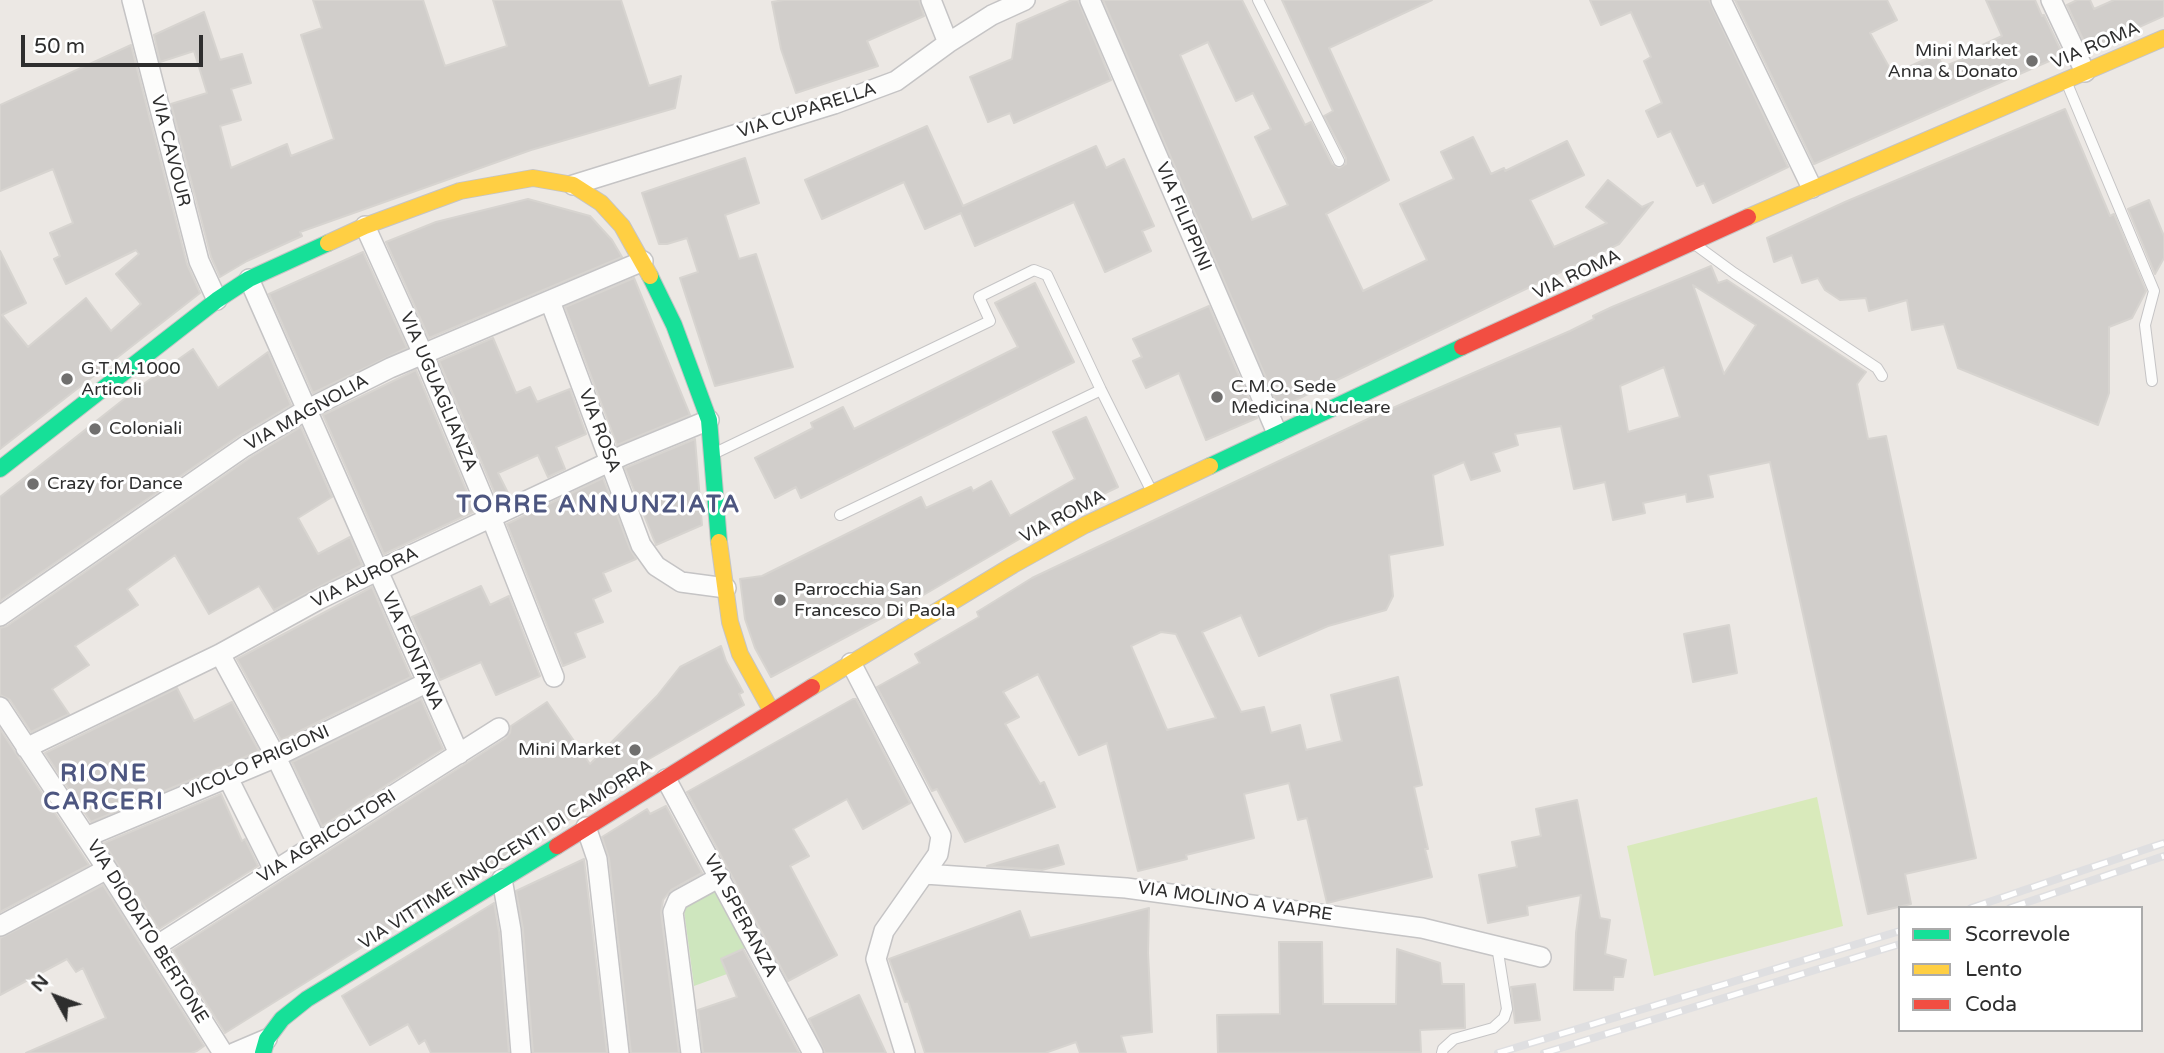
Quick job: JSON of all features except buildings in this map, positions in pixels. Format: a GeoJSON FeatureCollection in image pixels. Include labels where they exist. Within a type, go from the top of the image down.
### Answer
{"type":"FeatureCollection","features":[{"type":"Feature","properties":{"kind":"street","name":"VIA CAVOUR"},"geometry":{"type":"LineString","coordinates":[[132,0],[199,261],[217,300]]}},
{"type":"Feature","properties":{"kind":"street"},"geometry":{"type":"LineString","coordinates":[[931,0],[948,43]]}},
{"type":"Feature","properties":{"kind":"street","name":"VIA CUPARELLA"},"geometry":{"type":"LineString","coordinates":[[573,185],[834,104],[896,81],[992,15],[1025,0]]}},
{"type":"Feature","properties":{"kind":"street","name":"VIA FILIPPINI"},"geometry":{"type":"LineString","coordinates":[[1090,0],[1277,433]]}},
{"type":"Feature","properties":{"kind":"street"},"geometry":{"type":"LineString","coordinates":[[1721,0],[1812,188]]}},
{"type":"Feature","properties":{"kind":"street"},"geometry":{"type":"LineString","coordinates":[[2051,0],[2085,72]]}},
{"type":"Feature","properties":{"kind":"street","name":"VIA ROMA"},"geometry":{"type":"LineString","coordinates":[[851,663],[1013,565],[1152,492],[1812,188],[2164,38]]}},
{"type":"Feature","properties":{"kind":"street"},"geometry":{"type":"LineString","coordinates":[[2,465],[217,300],[249,279],[365,226],[460,191],[533,178],[573,185],[601,203],[622,226],[643,261],[674,325],[709,420],[718,533],[730,622],[740,653],[772,712]]}},
{"type":"Feature","properties":{"kind":"street","name":"VIA UGUAGLIANZA"},"geometry":{"type":"LineString","coordinates":[[365,226],[423,354],[554,677]]}},
{"type":"Feature","properties":{"kind":"street","name":"VIA MAGNOLIA"},"geometry":{"type":"LineString","coordinates":[[0,616],[244,447],[306,410],[423,354],[643,261]]}},
{"type":"Feature","properties":{"kind":"street","name":"VIA FONTANA"},"geometry":{"type":"LineString","coordinates":[[249,279],[458,754]]}},
{"type":"Feature","properties":{"kind":"street","name":"VIA ROSA"},"geometry":{"type":"LineString","coordinates":[[550,301],[641,544],[656,566],[681,582],[726,588]]}},
{"type":"Feature","properties":{"kind":"street","name":"VIA AURORA"},"geometry":{"type":"LineString","coordinates":[[26,748],[220,654],[318,600],[611,461],[709,420]]}},
{"type":"Feature","properties":{"kind":"street"},"geometry":{"type":"LineString","coordinates":[[220,654],[317,843]]}},
{"type":"Feature","properties":{"kind":"street"},"geometry":{"type":"LineString","coordinates":[[851,663],[941,836],[937,853],[925,874],[884,931],[876,959],[905,1053]]}},
{"type":"Feature","properties":{"kind":"street","name":"VIA VITTIME INNOCENTI DI CAMORRA"},"geometry":{"type":"LineString","coordinates":[[265,1046],[282,1019],[307,999],[851,663]]}},
{"type":"Feature","properties":{"kind":"street","name":"VICOLO PRIGIONI"},"geometry":{"type":"LineString","coordinates":[[86,837],[275,757],[426,682]]}},
{"type":"Feature","properties":{"kind":"street","name":"VIA DIODATO BERTONE"},"geometry":{"type":"LineString","coordinates":[[0,707],[107,869],[223,1053]]}},
{"type":"Feature","properties":{"kind":"street","name":"VIA AGRICOLTORI"},"geometry":{"type":"LineString","coordinates":[[156,946],[499,728]]}},
{"type":"Feature","properties":{"kind":"street"},"geometry":{"type":"LineString","coordinates":[[228,778],[274,870]]}},
{"type":"Feature","properties":{"kind":"street","name":"VIA SPERANZA"},"geometry":{"type":"LineString","coordinates":[[666,779],[813,1053]]}},
{"type":"Feature","properties":{"kind":"street"},"geometry":{"type":"LineString","coordinates":[[586,827],[597,859],[619,1053]]}},
{"type":"Feature","properties":{"kind":"street"},"geometry":{"type":"LineString","coordinates":[[0,926],[107,869]]}},
{"type":"Feature","properties":{"kind":"street","name":"VIA MOLINO A VAPRE"},"geometry":{"type":"LineString","coordinates":[[925,874],[1126,888],[1422,928],[1541,957]]}},
{"type":"Feature","properties":{"kind":"street"},"geometry":{"type":"LineString","coordinates":[[691,1053],[673,912],[678,900],[720,877]]}},
{"type":"Feature","properties":{"kind":"street"},"geometry":{"type":"LineString","coordinates":[[502,879],[511,930],[521,1053]]}},
{"type":"Feature","properties":{"kind":"street"},"geometry":{"type":"LineString","coordinates":[[234,1053],[265,1046]]}},
{"type":"Feature","properties":{"kind":"lane"},"geometry":{"type":"LineString","coordinates":[[1258,0],[1339,161]]}},
{"type":"Feature","properties":{"kind":"lane"},"geometry":{"type":"LineString","coordinates":[[2066,80],[2154,291],[2145,325],[2152,381]]}},
{"type":"Feature","properties":{"kind":"lane"},"geometry":{"type":"LineString","coordinates":[[1693,243],[1877,368],[1882,376]]}},
{"type":"Feature","properties":{"kind":"lane"},"geometry":{"type":"LineString","coordinates":[[712,454],[990,321],[979,297],[1034,270],[1047,275],[1152,492]]}},
{"type":"Feature","properties":{"kind":"lane"},"geometry":{"type":"LineString","coordinates":[[840,515],[1101,390]]}},
{"type":"Feature","properties":{"kind":"lane"},"geometry":{"type":"LineString","coordinates":[[1442,1053],[1454,1039],[1493,1028],[1504,1018],[1507,1009],[1497,946]]}},
{"type":"Feature","properties":{"kind":"green space"},"geometry":{"type":"Polygon","coordinates":[[[1817,797],[1843,926],[1654,976],[1627,846],[1817,797]]]}},
{"type":"Feature","properties":{"kind":"green space"},"geometry":{"type":"Polygon","coordinates":[[[717,885],[751,946],[721,959],[727,974],[694,986],[683,903],[717,885]]]}},
{"type":"Feature","properties":{"kind":"railway"},"geometry":{"type":"LineString","coordinates":[[1977,906],[2164,843]]}},
{"type":"Feature","properties":{"kind":"railway"},"geometry":{"type":"LineString","coordinates":[[2016,906],[2164,856]]}},
{"type":"Feature","properties":{"kind":"railway"},"geometry":{"type":"LineString","coordinates":[[1498,1053],[1898,932]]}},
{"type":"Feature","properties":{"kind":"railway"},"geometry":{"type":"LineString","coordinates":[[1544,1053],[1898,945]]}},
{"type":"Feature","properties":{"kind":"traffic: fast"},"geometry":{"type":"LineString","coordinates":[[0,469],[217,300],[249,279],[328,243]]}},
{"type":"Feature","properties":{"kind":"traffic: fast"},"geometry":{"type":"LineString","coordinates":[[650,276],[674,325],[709,420],[719,542]]}},
{"type":"Feature","properties":{"kind":"traffic: fast"},"geometry":{"type":"LineString","coordinates":[[1210,466],[1462,347]]}},
{"type":"Feature","properties":{"kind":"traffic: fast"},"geometry":{"type":"LineString","coordinates":[[263,1053],[267,1039],[282,1019],[307,999],[557,846]]}},
{"type":"Feature","properties":{"kind":"traffic: slow"},"geometry":{"type":"LineString","coordinates":[[1748,217],[2164,38]]}},
{"type":"Feature","properties":{"kind":"traffic: slow"},"geometry":{"type":"LineString","coordinates":[[328,243],[365,226],[460,191],[533,178],[573,185],[601,203],[622,226],[650,276]]}},
{"type":"Feature","properties":{"kind":"traffic: slow"},"geometry":{"type":"LineString","coordinates":[[812,687],[1013,565],[1085,525],[1210,466]]}},
{"type":"Feature","properties":{"kind":"traffic: slow"},"geometry":{"type":"LineString","coordinates":[[719,542],[730,622],[740,654],[772,712]]}},
{"type":"Feature","properties":{"kind":"traffic: jam"},"geometry":{"type":"LineString","coordinates":[[1462,347],[1748,217]]}},
{"type":"Feature","properties":{"kind":"traffic: jam"},"geometry":{"type":"LineString","coordinates":[[557,846],[812,687]]}},
{"type":"Feature","properties":{"kind":"place","name":"Mini Market Anna & Donato"},"geometry":{"type":"Point","coordinates":[2032,61]}},
{"type":"Feature","properties":{"kind":"place","name":"G.T.M.1000 Articoli"},"geometry":{"type":"Point","coordinates":[67,379]}},
{"type":"Feature","properties":{"kind":"place","name":"C.M.O. Sede Medicina Nucleare"},"geometry":{"type":"Point","coordinates":[1217,397]}},
{"type":"Feature","properties":{"kind":"place","name":"Coloniali"},"geometry":{"type":"Point","coordinates":[95,429]}},
{"type":"Feature","properties":{"kind":"place","name":"Crazy for Dance"},"geometry":{"type":"Point","coordinates":[33,484]}},
{"type":"Feature","properties":{"kind":"place","name":"Parrocchia San Francesco Di Paola"},"geometry":{"type":"Point","coordinates":[780,600]}},
{"type":"Feature","properties":{"kind":"place","name":"Mini Market"},"geometry":{"type":"Point","coordinates":[635,750]}},
{"type":"Feature","properties":{"kind":"district","name":"TORRE ANNUNZIATA"},"geometry":{"type":"Point","coordinates":[599,506]}},
{"type":"Feature","properties":{"kind":"district","name":"RIONE CARCERI"},"geometry":{"type":"Point","coordinates":[104,789]}}]}
